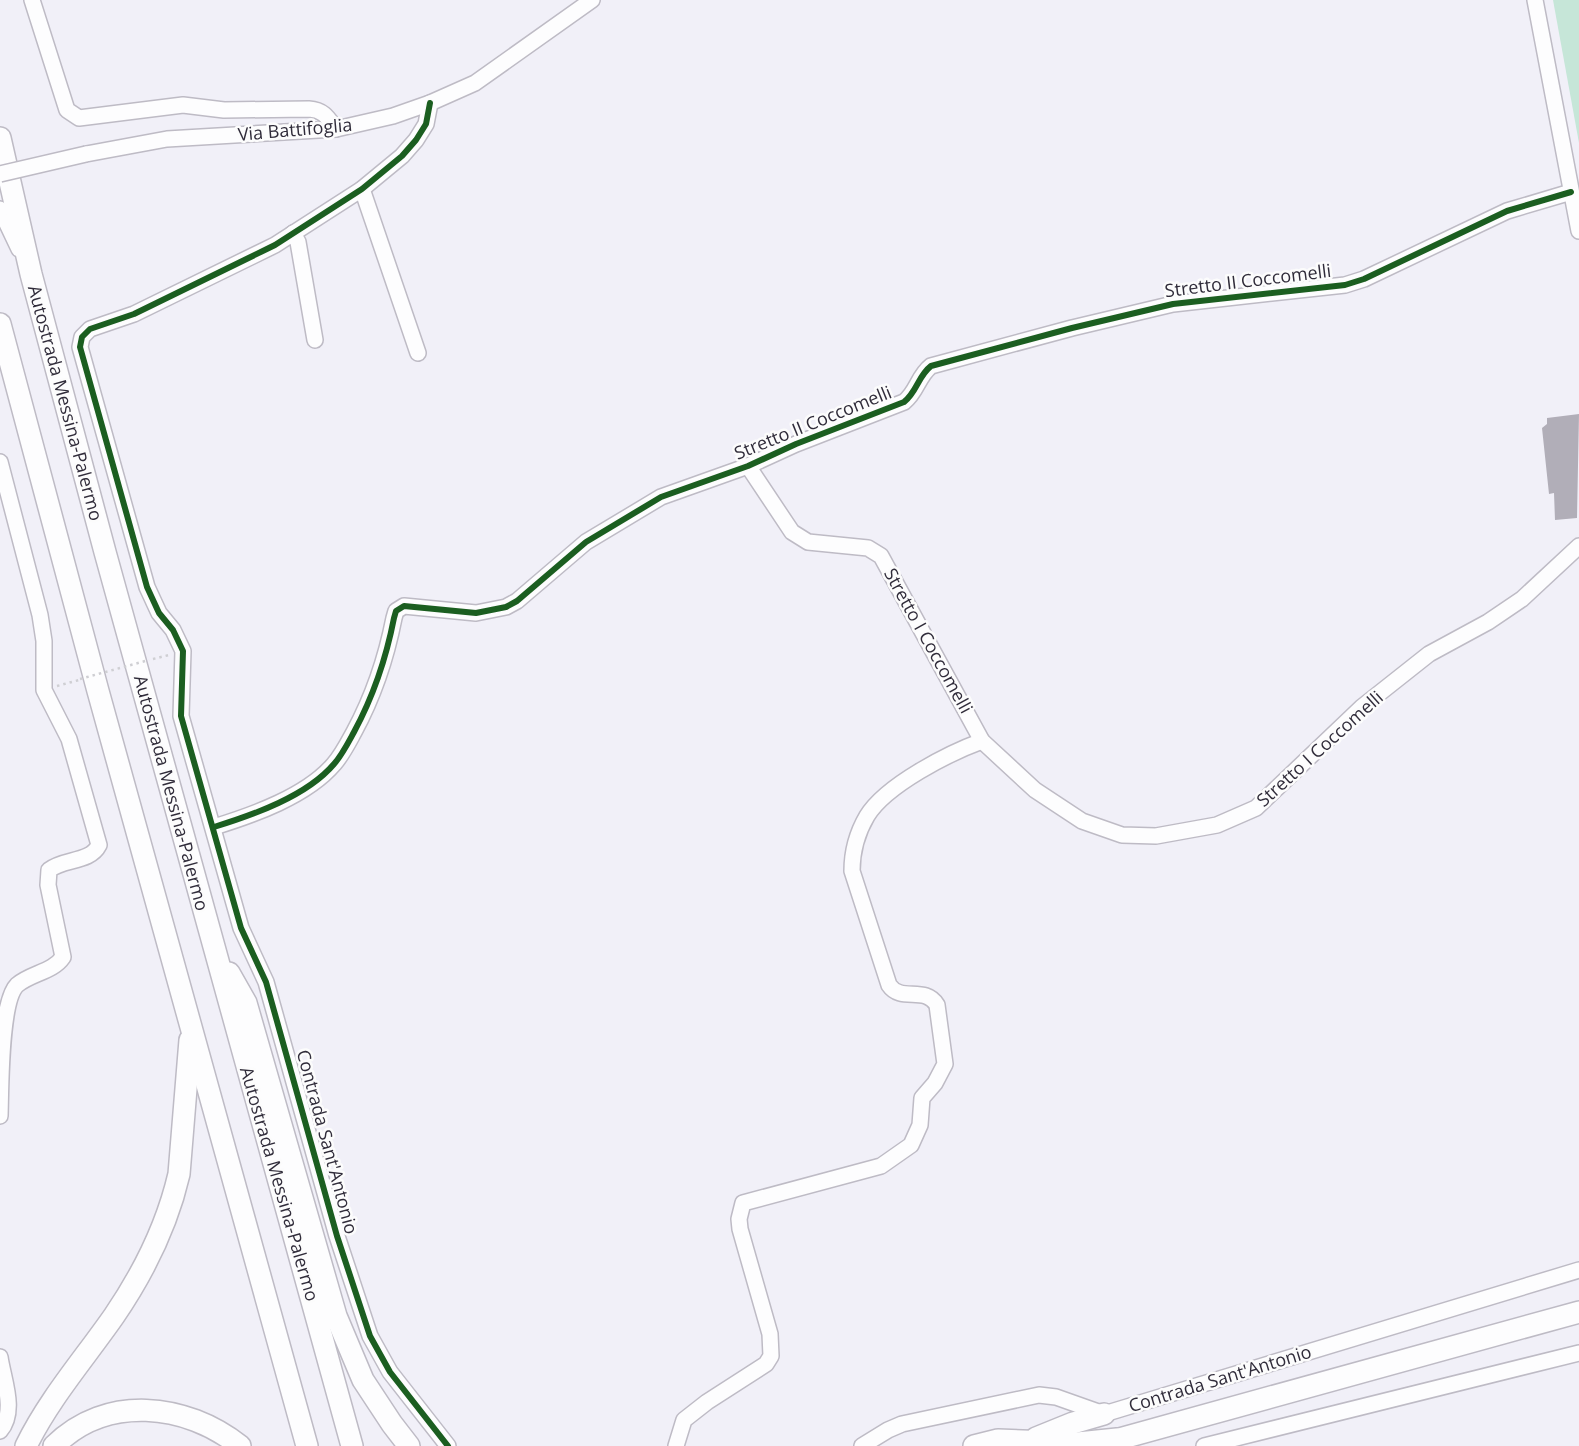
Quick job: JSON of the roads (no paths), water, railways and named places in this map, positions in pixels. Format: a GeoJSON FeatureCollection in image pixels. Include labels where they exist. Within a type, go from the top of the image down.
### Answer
{"type":"FeatureCollection","features":[{"type":"Feature","properties":{"kind":"highway","name":"Autostrada Messina-Palermo"},"geometry":{"type":"LineString","coordinates":[[0,138],[31,274],[212,943],[352,1446]]}},
{"type":"Feature","properties":{"kind":"highway"},"geometry":{"type":"LineString","coordinates":[[0,324],[96,681],[307,1446]]}},
{"type":"Feature","properties":{"kind":"highway"},"geometry":{"type":"LineString","coordinates":[[212,943],[246,1003],[336,1316],[363,1380],[409,1446]]}},
{"type":"Feature","properties":{"kind":"highway"},"geometry":{"type":"LineString","coordinates":[[26,1446],[52,1402],[129,1293],[167,1217],[174,1194],[182,1152],[192,1025]]}},
{"type":"Feature","properties":{"kind":"highway"},"geometry":{"type":"LineString","coordinates":[[974,1446],[998,1440],[1023,1443],[1111,1442],[1579,1312]]}},
{"type":"Feature","properties":{"kind":"highway"},"geometry":{"type":"LineString","coordinates":[[54,1446],[71,1432],[96,1419],[110,1414],[142,1410],[182,1415],[221,1432],[240,1446]]}},
{"type":"Feature","properties":{"kind":"highway"},"geometry":{"type":"LineString","coordinates":[[1023,1443],[1073,1423],[1104,1414]]}},
{"type":"Feature","properties":{"kind":"street"},"geometry":{"type":"LineString","coordinates":[[32,0],[67,110],[74,116],[79,118],[183,105],[224,110],[310,109],[318,110],[327,115],[336,129]]}},
{"type":"Feature","properties":{"kind":"street","name":"Via Battifoglia"},"geometry":{"type":"LineString","coordinates":[[0,174],[86,154],[167,139],[336,129],[393,116],[430,103],[475,83],[592,0]]}},
{"type":"Feature","properties":{"kind":"street"},"geometry":{"type":"LineString","coordinates":[[1535,0],[1579,231]]}},
{"type":"Feature","properties":{"kind":"street"},"geometry":{"type":"LineString","coordinates":[[315,340],[298,242],[293,233],[362,189],[402,156],[416,140],[426,124],[430,103]]}},
{"type":"Feature","properties":{"kind":"street"},"geometry":{"type":"LineString","coordinates":[[362,189],[418,353]]}},
{"type":"Feature","properties":{"kind":"street","name":"Stretto II Coccomelli"},"geometry":{"type":"LineString","coordinates":[[214,827],[257,813],[278,803],[334,765],[371,701],[380,678],[394,618],[400,608],[410,604],[476,613],[506,607],[517,601],[586,542],[619,521],[661,498],[748,466],[796,444],[904,402],[911,396],[925,371],[931,366],[1072,328],[1174,304],[1344,285],[1364,279],[1507,211],[1571,192]]}},
{"type":"Feature","properties":{"kind":"street"},"geometry":{"type":"LineString","coordinates":[[0,210],[31,274]]}},
{"type":"Feature","properties":{"kind":"street","name":"Contrada Sant'Antonio"},"geometry":{"type":"LineString","coordinates":[[293,233],[275,245],[134,314],[90,328],[82,337],[80,347],[147,587],[159,613],[173,630],[183,651],[181,716],[214,827],[241,928],[266,982],[337,1236],[370,1336],[390,1372],[448,1446]]}},
{"type":"Feature","properties":{"kind":"street"},"geometry":{"type":"LineString","coordinates":[[0,462],[40,615],[44,641],[44,690],[69,739],[99,845],[96,852],[91,855],[55,865],[49,870],[48,885],[63,958],[52,968],[32,975],[18,984],[7,1000],[3,1027],[0,1116]]}},
{"type":"Feature","properties":{"kind":"street","name":"Stretto I Coccomelli"},"geometry":{"type":"LineString","coordinates":[[748,466],[792,532],[808,542],[862,547],[880,556],[890,570],[982,741],[1035,790],[1082,821],[1122,834],[1148,836],[1217,825],[1256,808],[1362,707],[1429,654],[1488,622],[1522,599],[1579,546]]}},
{"type":"Feature","properties":{"kind":"street"},"geometry":{"type":"LineString","coordinates":[[676,1446],[684,1420],[707,1402],[766,1364],[771,1356],[770,1334],[740,1229],[739,1220],[743,1204],[880,1166],[903,1152],[917,1136],[922,1098],[935,1084],[945,1064],[937,1005],[932,997],[924,994],[899,993],[892,990],[889,985],[883,973],[852,870],[852,856],[868,814],[888,795],[952,753],[982,741]]}},
{"type":"Feature","properties":{"kind":"street","name":"Contrada Sant'Antonio"},"geometry":{"type":"LineString","coordinates":[[862,1446],[902,1424],[1030,1396],[1056,1397],[1104,1414],[1579,1270]]}},
{"type":"Feature","properties":{"kind":"street"},"geometry":{"type":"LineString","coordinates":[[1204,1446],[1579,1353]]}},
{"type":"Feature","properties":{"kind":"street"},"geometry":{"type":"LineString","coordinates":[[0,1357],[8,1410],[7,1419],[0,1431]]}}]}
